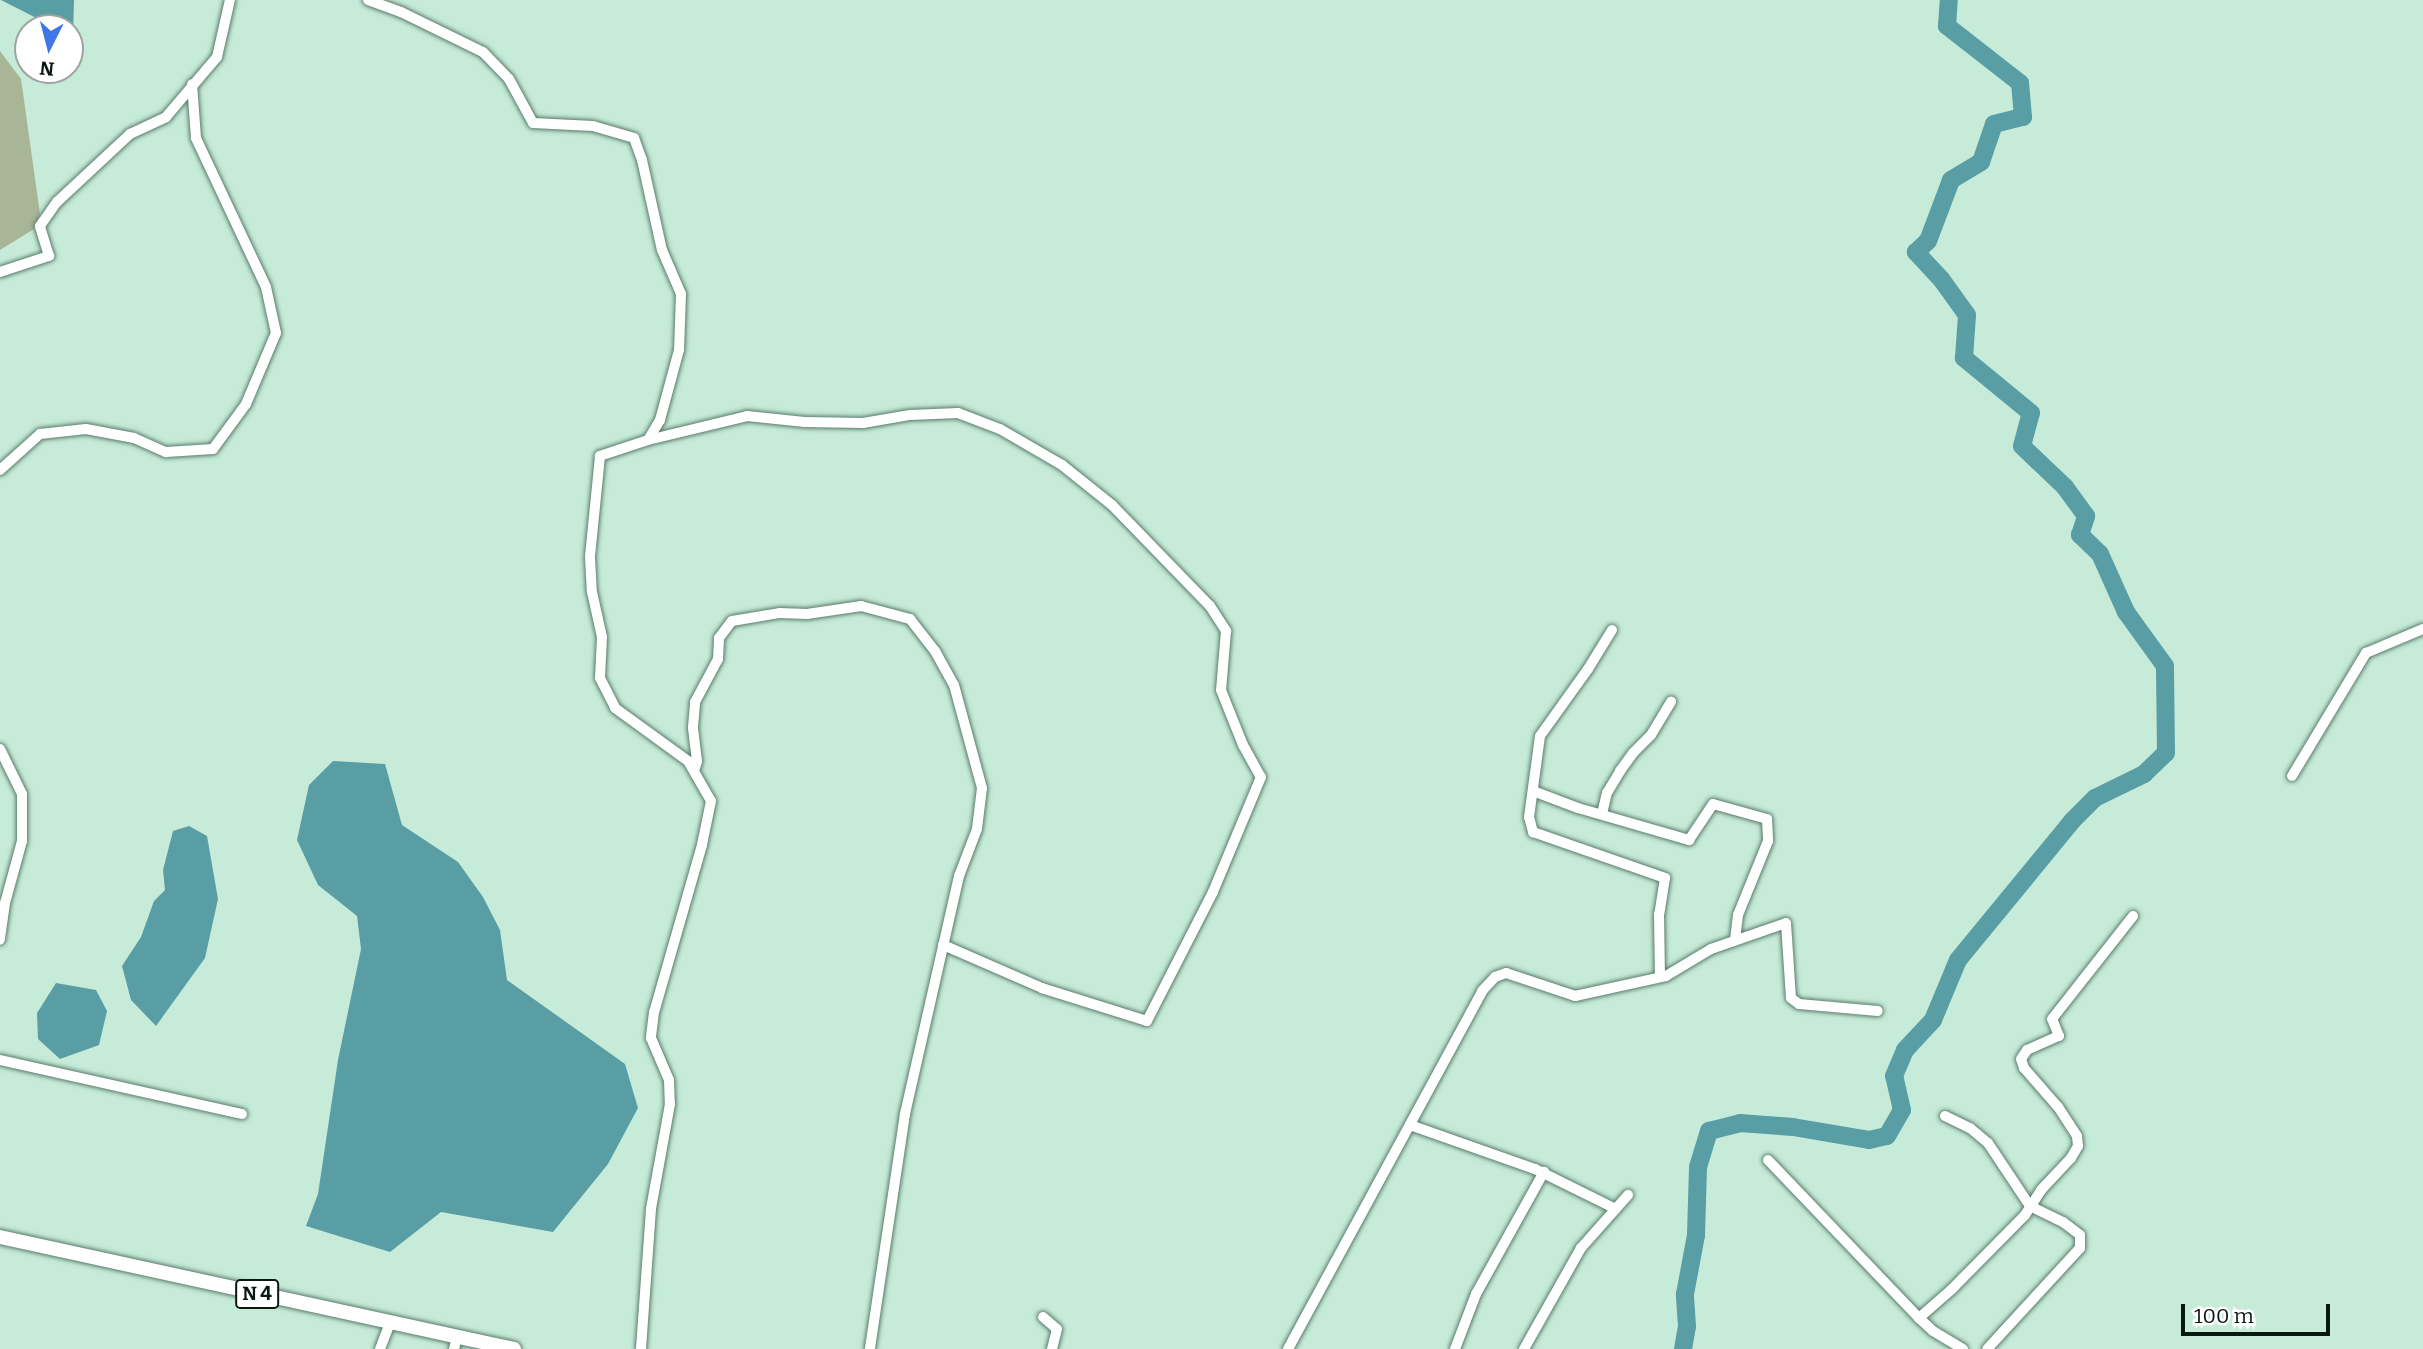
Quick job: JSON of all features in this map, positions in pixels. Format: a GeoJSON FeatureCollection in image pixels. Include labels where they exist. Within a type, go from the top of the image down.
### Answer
{"type":"FeatureCollection","features":[{"type":"Feature","properties":{"kind":"main road","name":"N 4"},"geometry":{"type":"LineString","coordinates":[[0,1237],[390,1323],[456,1343],[514,1349]]}},
{"type":"Feature","properties":{"kind":"street"},"geometry":{"type":"LineString","coordinates":[[0,272],[49,256],[40,226],[57,202],[130,134],[166,117],[217,57],[230,0]]}},
{"type":"Feature","properties":{"kind":"street"},"geometry":{"type":"LineString","coordinates":[[368,0],[386,3],[483,52],[509,79],[533,122],[593,126],[634,138],[642,160],[662,250],[681,294],[678,350],[671,385],[660,420],[648,440]]}},
{"type":"Feature","properties":{"kind":"street"},"geometry":{"type":"LineString","coordinates":[[0,470],[40,434],[86,429],[134,438],[166,452],[213,449],[246,404],[276,333],[266,287],[196,138],[192,84]]}},
{"type":"Feature","properties":{"kind":"street"},"geometry":{"type":"LineString","coordinates":[[641,1349],[651,1209],[670,1104],[669,1080],[651,1038],[654,1012],[702,845],[710,801],[688,761],[615,708],[600,678],[602,637],[592,592],[590,557],[600,456],[648,440],[747,416],[805,422],[863,423],[910,415],[958,414],[1000,429],[1062,465],[1112,505],[1210,606],[1226,631],[1221,690],[1243,745],[1261,777],[1213,892],[1169,973],[1147,1021],[1042,988],[943,945]]}},
{"type":"Feature","properties":{"kind":"street"},"geometry":{"type":"LineString","coordinates":[[694,771],[697,761],[693,727],[695,702],[718,659],[719,638],[733,621],[780,613],[807,614],[861,606],[910,619],[935,651],[954,685],[982,788],[977,829],[958,876],[905,1114],[870,1349]]}},
{"type":"Feature","properties":{"kind":"street"},"geometry":{"type":"LineString","coordinates":[[2292,776],[2366,653],[2423,629]]}},
{"type":"Feature","properties":{"kind":"street"},"geometry":{"type":"LineString","coordinates":[[1612,630],[1540,736],[1529,817],[1533,832],[1665,878],[1659,914],[1660,978]]}},
{"type":"Feature","properties":{"kind":"street"},"geometry":{"type":"LineString","coordinates":[[1602,814],[1607,793],[1620,771],[1633,752],[1651,735],[1671,702]]}},
{"type":"Feature","properties":{"kind":"street"},"geometry":{"type":"LineString","coordinates":[[0,749],[22,794],[22,841],[5,903],[0,940]]}},
{"type":"Feature","properties":{"kind":"street"},"geometry":{"type":"LineString","coordinates":[[1533,791],[1689,841],[1713,804],[1767,819],[1768,841],[1738,915],[1735,939]]}},
{"type":"Feature","properties":{"kind":"street"},"geometry":{"type":"LineString","coordinates":[[1919,1318],[1952,1289],[2030,1206],[2078,1146],[2077,1136],[2058,1107],[2024,1068],[2021,1059],[2028,1050],[2059,1036],[2052,1019],[2133,916]]}},
{"type":"Feature","properties":{"kind":"street"},"geometry":{"type":"LineString","coordinates":[[1288,1349],[1482,991],[1495,976],[1506,973],[1575,996],[1660,978],[1735,939],[1786,923],[1791,998],[1799,1004],[1878,1011]]}},
{"type":"Feature","properties":{"kind":"street"},"geometry":{"type":"LineString","coordinates":[[0,1060],[242,1114]]}},
{"type":"Feature","properties":{"kind":"street"},"geometry":{"type":"LineString","coordinates":[[1945,1116],[1970,1128],[1988,1143],[2030,1206],[2063,1222],[2080,1235],[2080,1248],[1987,1349]]}},
{"type":"Feature","properties":{"kind":"street"},"geometry":{"type":"LineString","coordinates":[[1410,1125],[1544,1172],[1616,1209]]}},
{"type":"Feature","properties":{"kind":"street"},"geometry":{"type":"LineString","coordinates":[[1768,1160],[1919,1318],[1933,1331],[1963,1349]]}},
{"type":"Feature","properties":{"kind":"street"},"geometry":{"type":"LineString","coordinates":[[1455,1349],[1476,1294],[1544,1172]]}},
{"type":"Feature","properties":{"kind":"street"},"geometry":{"type":"LineString","coordinates":[[1524,1349],[1581,1248],[1628,1195]]}},
{"type":"Feature","properties":{"kind":"street"},"geometry":{"type":"LineString","coordinates":[[1043,1317],[1057,1329],[1052,1349]]}},
{"type":"Feature","properties":{"kind":"street"},"geometry":{"type":"LineString","coordinates":[[380,1349],[390,1323]]}},
{"type":"Feature","properties":{"kind":"green space"},"geometry":{"type":"Polygon","coordinates":[[[0,51],[14,70],[14,84],[22,84],[40,214],[34,229],[0,250],[0,51]]]}},
{"type":"Feature","properties":{"kind":"water"},"geometry":{"type":"Polygon","coordinates":[[[1,0],[74,0],[74,14],[28,14],[1,0]]]}},
{"type":"Feature","properties":{"kind":"water"},"geometry":{"type":"Polygon","coordinates":[[[333,761],[385,764],[402,825],[458,862],[483,897],[500,930],[507,980],[625,1064],[638,1108],[608,1164],[553,1232],[441,1212],[390,1252],[306,1226],[318,1194],[338,1060],[361,949],[357,916],[318,885],[297,840],[309,785],[333,761]]]}},
{"type":"Feature","properties":{"kind":"water"},"geometry":{"type":"Polygon","coordinates":[[[189,826],[207,836],[218,899],[205,958],[156,1026],[131,1000],[122,966],[141,937],[154,901],[165,890],[163,870],[173,831],[189,826]]]}},
{"type":"Feature","properties":{"kind":"water"},"geometry":{"type":"Polygon","coordinates":[[[56,983],[96,990],[107,1011],[99,1045],[60,1059],[38,1039],[37,1013],[56,983]]]}},
{"type":"Feature","properties":{"kind":"waterway"},"geometry":{"type":"LineString","coordinates":[[1683,1349],[1687,1326],[1685,1294],[1696,1235],[1698,1167],[1709,1131],[1740,1123],[1793,1127],[1869,1140],[1887,1136],[1902,1110],[1894,1076],[1905,1050],[1933,1020],[1958,960],[2072,821],[2095,798],[2144,774],[2166,753],[2165,666],[2126,612],[2100,554],[2080,535],[2086,516],[2065,487],[2022,446],[2031,413],[1964,358],[1967,315],[1941,279],[1916,252],[1928,241],[1951,180],[1981,162],[1994,124],[2023,117],[2020,83],[1947,26],[1949,0]]}}]}
